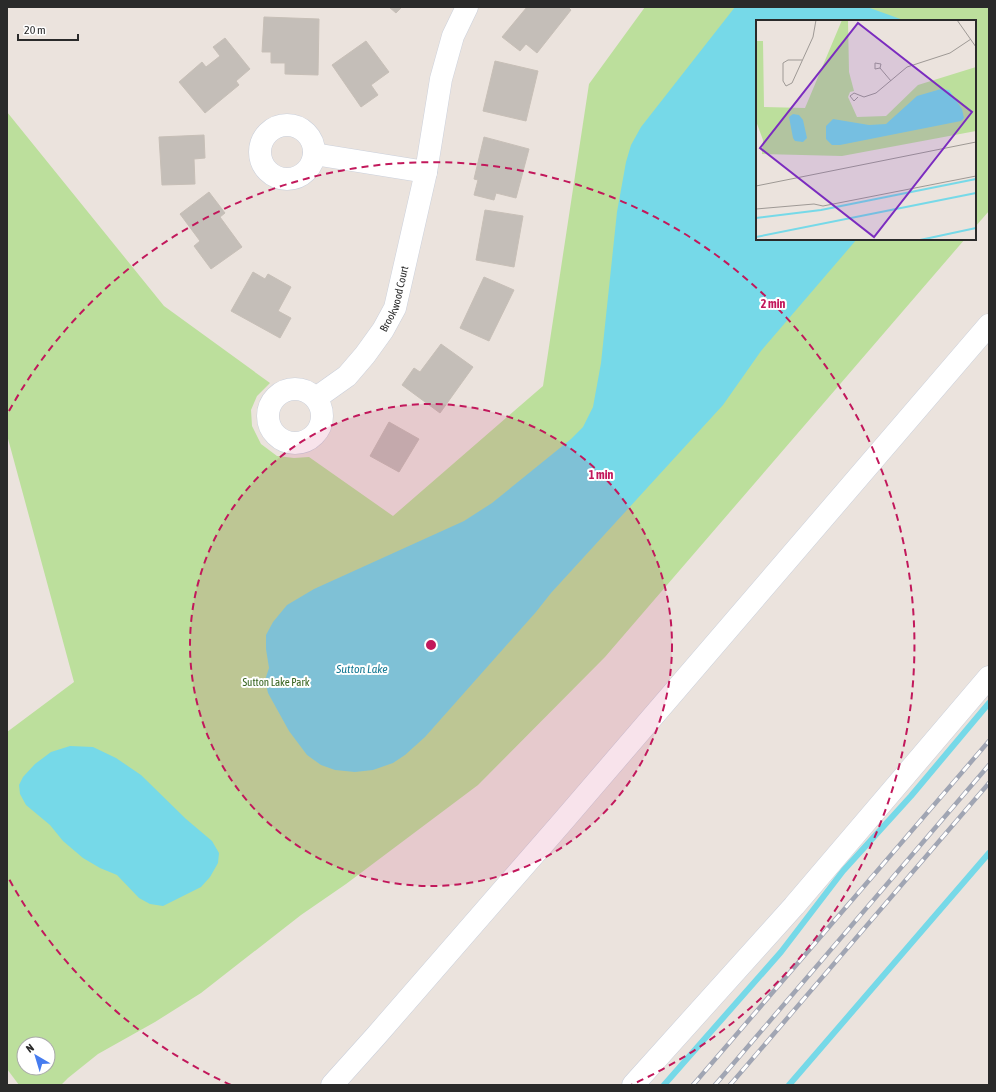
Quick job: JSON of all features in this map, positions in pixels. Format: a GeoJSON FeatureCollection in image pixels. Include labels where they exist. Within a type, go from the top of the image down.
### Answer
{"type":"FeatureCollection","features":[{"type":"Feature","properties":{"kind":"street","name":"Brookwood Court"},"geometry":{"type":"LineString","coordinates":[[316,398],[347,376],[383,330],[395,308],[426,172],[440,79],[453,36],[467,7]]}},
{"type":"Feature","properties":{"kind":"street"},"geometry":{"type":"LineString","coordinates":[[314,154],[426,172]]}},
{"type":"Feature","properties":{"kind":"street"},"geometry":{"type":"LineString","coordinates":[[332,1085],[564,820],[989,325]]}},
{"type":"Feature","properties":{"kind":"street"},"geometry":{"type":"LineString","coordinates":[[633,1085],[794,906],[989,677]]}},
{"type":"Feature","properties":{"kind":"green space","name":"Sutton Lake Park"},"geometry":{"type":"Polygon","coordinates":[[[645,7],[989,7],[989,211],[976,226],[976,20],[756,20],[756,240],[964,240],[605,657],[478,785],[346,884],[301,915],[201,993],[155,1022],[98,1054],[61,1085],[19,1085],[7,1069],[7,732],[74,682],[7,435],[7,112],[164,306],[270,383],[257,396],[251,410],[252,426],[261,444],[277,456],[294,458],[309,457],[393,516],[543,386],[589,84],[645,7]]]}},
{"type":"Feature","properties":{"kind":"water","name":"Sutton Lake"},"geometry":{"type":"Polygon","coordinates":[[[735,7],[867,7],[903,20],[756,20],[756,240],[856,240],[761,351],[723,405],[551,593],[536,612],[425,737],[405,755],[393,763],[373,770],[355,772],[335,770],[321,765],[307,755],[289,731],[268,693],[265,680],[269,668],[266,649],[266,635],[273,622],[287,605],[314,589],[464,521],[492,503],[571,439],[583,427],[593,407],[601,363],[617,212],[626,162],[631,145],[641,127],[735,7]]]}},
{"type":"Feature","properties":{"kind":"water"},"geometry":{"type":"Polygon","coordinates":[[[70,746],[93,747],[116,758],[141,775],[186,819],[212,841],[219,853],[218,863],[210,877],[201,887],[163,906],[150,904],[139,898],[117,875],[100,868],[83,858],[63,841],[50,825],[26,805],[20,794],[19,785],[23,777],[35,764],[51,752],[70,746]]]}},
{"type":"Feature","properties":{"kind":"building"},"geometry":{"type":"Polygon","coordinates":[[[389,7],[402,7],[396,13],[389,7]]]}},
{"type":"Feature","properties":{"kind":"building"},"geometry":{"type":"Polygon","coordinates":[[[527,7],[568,7],[571,10],[537,53],[526,44],[520,51],[502,37],[527,7]]]}},
{"type":"Feature","properties":{"kind":"building"},"geometry":{"type":"Polygon","coordinates":[[[264,17],[319,19],[318,75],[285,74],[285,63],[271,63],[271,52],[262,52],[264,17]]]}},
{"type":"Feature","properties":{"kind":"building"},"geometry":{"type":"Polygon","coordinates":[[[225,38],[250,69],[236,81],[239,85],[205,113],[179,82],[202,62],[206,67],[220,56],[213,47],[225,38]]]}},
{"type":"Feature","properties":{"kind":"building"},"geometry":{"type":"Polygon","coordinates":[[[366,41],[389,72],[371,85],[378,95],[361,107],[332,65],[366,41]]]}},
{"type":"Feature","properties":{"kind":"building"},"geometry":{"type":"Polygon","coordinates":[[[495,61],[538,71],[526,121],[483,111],[495,61]]]}},
{"type":"Feature","properties":{"kind":"building"},"geometry":{"type":"Polygon","coordinates":[[[204,135],[205,158],[194,159],[195,184],[162,185],[159,137],[204,135]]]}},
{"type":"Feature","properties":{"kind":"building"},"geometry":{"type":"Polygon","coordinates":[[[484,137],[529,149],[516,198],[496,193],[494,200],[474,195],[478,180],[474,179],[484,137]]]}},
{"type":"Feature","properties":{"kind":"building"},"geometry":{"type":"Polygon","coordinates":[[[209,192],[225,213],[220,217],[242,247],[211,269],[194,246],[200,241],[180,214],[209,192]]]}},
{"type":"Feature","properties":{"kind":"building"},"geometry":{"type":"Polygon","coordinates":[[[485,210],[523,216],[514,267],[476,260],[485,210]]]}},
{"type":"Feature","properties":{"kind":"building"},"geometry":{"type":"Polygon","coordinates":[[[253,272],[265,279],[268,274],[291,287],[278,311],[291,318],[280,338],[231,311],[253,272]]]}},
{"type":"Feature","properties":{"kind":"building"},"geometry":{"type":"Polygon","coordinates":[[[484,277],[514,290],[489,341],[460,328],[484,277]]]}},
{"type":"Feature","properties":{"kind":"building"},"geometry":{"type":"Polygon","coordinates":[[[441,344],[473,367],[440,413],[402,385],[414,368],[420,372],[441,344]]]}},
{"type":"Feature","properties":{"kind":"building"},"geometry":{"type":"Polygon","coordinates":[[[389,422],[419,439],[399,472],[370,456],[389,422]]]}},
{"type":"Feature","properties":{"kind":"waterway"},"geometry":{"type":"LineString","coordinates":[[664,1085],[781,952],[843,871],[911,796],[989,703]]}},
{"type":"Feature","properties":{"kind":"waterway"},"geometry":{"type":"LineString","coordinates":[[789,1085],[989,853]]}},
{"type":"Feature","properties":{"kind":"railway"},"geometry":{"type":"LineString","coordinates":[[693,1085],[989,741]]}},
{"type":"Feature","properties":{"kind":"railway"},"geometry":{"type":"LineString","coordinates":[[715,1085],[989,765]]}},
{"type":"Feature","properties":{"kind":"railway"},"geometry":{"type":"LineString","coordinates":[[730,1085],[989,783]]}}]}
